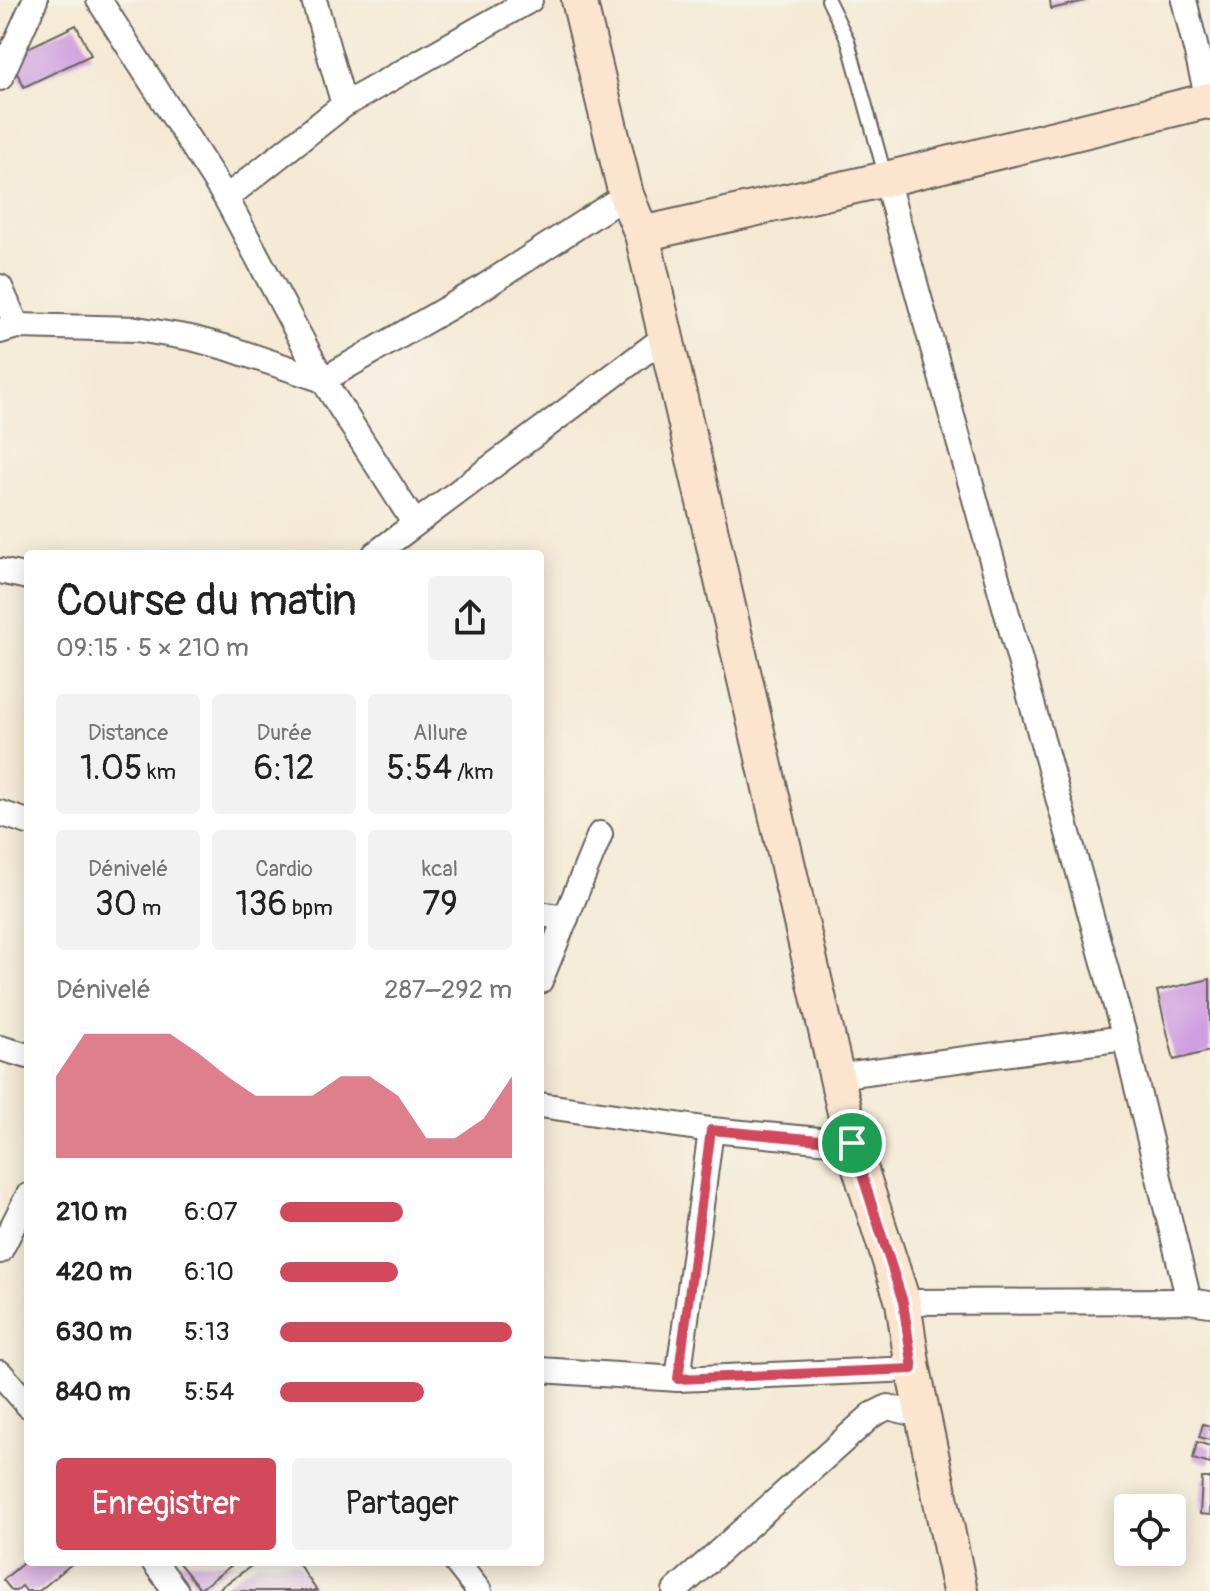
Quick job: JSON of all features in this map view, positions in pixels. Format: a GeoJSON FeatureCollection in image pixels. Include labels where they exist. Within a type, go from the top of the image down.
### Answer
{"type":"FeatureCollection","features":[{"type":"Feature","properties":{"kind":"main road"},"geometry":{"type":"LineString","coordinates":[[579,0],[626,195],[642,234],[852,1143],[903,1302],[913,1369],[958,1590]]}},
{"type":"Feature","properties":{"kind":"main road"},"geometry":{"type":"LineString","coordinates":[[642,234],[1210,102]]}},
{"type":"Feature","properties":{"kind":"street"},"geometry":{"type":"LineString","coordinates":[[0,78],[35,0]]}},
{"type":"Feature","properties":{"kind":"street"},"geometry":{"type":"LineString","coordinates":[[99,0],[226,198],[323,380],[415,524]]}},
{"type":"Feature","properties":{"kind":"street"},"geometry":{"type":"LineString","coordinates":[[314,0],[344,105]]}},
{"type":"Feature","properties":{"kind":"street"},"geometry":{"type":"LineString","coordinates":[[226,198],[344,105],[530,0]]}},
{"type":"Feature","properties":{"kind":"street"},"geometry":{"type":"LineString","coordinates":[[1184,0],[1210,102]]}},
{"type":"Feature","properties":{"kind":"street"},"geometry":{"type":"LineString","coordinates":[[886,179],[1199,1303],[903,1302]]}},
{"type":"Feature","properties":{"kind":"street"},"geometry":{"type":"LineString","coordinates":[[0,287],[9,328],[137,329],[228,348],[323,380],[479,290],[626,195]]}},
{"type":"Feature","properties":{"kind":"street"},"geometry":{"type":"LineString","coordinates":[[380,550],[665,337]]}},
{"type":"Feature","properties":{"kind":"street"},"geometry":{"type":"LineString","coordinates":[[0,571],[24,576]]}},
{"type":"Feature","properties":{"kind":"street"},"geometry":{"type":"LineString","coordinates":[[0,813],[24,821]]}},
{"type":"Feature","properties":{"kind":"street"},"geometry":{"type":"LineString","coordinates":[[544,971],[600,834]]}},
{"type":"Feature","properties":{"kind":"street"},"geometry":{"type":"LineString","coordinates":[[544,915],[566,918]]}},
{"type":"Feature","properties":{"kind":"street"},"geometry":{"type":"LineString","coordinates":[[836,1076],[1125,1038]]}},
{"type":"Feature","properties":{"kind":"street"},"geometry":{"type":"LineString","coordinates":[[0,1048],[24,1055]]}},
{"type":"Feature","properties":{"kind":"street"},"geometry":{"type":"LineString","coordinates":[[544,1106],[711,1130],[852,1143]]}},
{"type":"Feature","properties":{"kind":"street"},"geometry":{"type":"LineString","coordinates":[[678,1379],[711,1130]]}},
{"type":"Feature","properties":{"kind":"street"},"geometry":{"type":"LineString","coordinates":[[0,1251],[24,1204]]}},
{"type":"Feature","properties":{"kind":"street"},"geometry":{"type":"LineString","coordinates":[[544,1370],[678,1379],[913,1369]]}},
{"type":"Feature","properties":{"kind":"street"},"geometry":{"type":"LineString","coordinates":[[0,1373],[24,1400]]}},
{"type":"Feature","properties":{"kind":"street"},"geometry":{"type":"LineString","coordinates":[[675,1591],[872,1415],[888,1407],[924,1416]]}},
{"type":"Feature","properties":{"kind":"street"},"geometry":{"type":"LineString","coordinates":[[157,1566],[176,1591]]}},
{"type":"Feature","properties":{"kind":"street"},"geometry":{"type":"LineString","coordinates":[[459,1566],[479,1591]]}},
{"type":"Feature","properties":{"kind":"lane"},"geometry":{"type":"LineString","coordinates":[[828,0],[848,41],[886,179]]}},
{"type":"Feature","properties":{"kind":"building"},"geometry":{"type":"Polygon","coordinates":[[[1050,0],[1085,0],[1085,1],[1051,9],[1050,0]]]}},
{"type":"Feature","properties":{"kind":"building"},"geometry":{"type":"Polygon","coordinates":[[[76,25],[91,55],[24,87],[9,57],[76,25]]]}},
{"type":"Feature","properties":{"kind":"building"},"geometry":{"type":"Polygon","coordinates":[[[1210,979],[1210,1051],[1174,1060],[1157,991],[1210,979]]]}},
{"type":"Feature","properties":{"kind":"building"},"geometry":{"type":"Polygon","coordinates":[[[1203,1424],[1210,1426],[1210,1440],[1199,1437],[1203,1424]]]}},
{"type":"Feature","properties":{"kind":"building"},"geometry":{"type":"Polygon","coordinates":[[[1197,1442],[1210,1446],[1210,1464],[1193,1459],[1197,1442]]]}},
{"type":"Feature","properties":{"kind":"building"},"geometry":{"type":"Polygon","coordinates":[[[1202,1478],[1210,1478],[1210,1515],[1200,1514],[1202,1478]]]}},
{"type":"Feature","properties":{"kind":"building"},"geometry":{"type":"Polygon","coordinates":[[[24,1562],[24,1566],[69,1566],[39,1591],[26,1591],[22,1586],[12,1591],[3,1580],[24,1562]]]}},
{"type":"Feature","properties":{"kind":"building"},"geometry":{"type":"Polygon","coordinates":[[[181,1566],[231,1566],[200,1589],[181,1566]]]}},
{"type":"Feature","properties":{"kind":"building"},"geometry":{"type":"Polygon","coordinates":[[[251,1566],[300,1566],[317,1591],[223,1591],[220,1588],[251,1566]]]}},
{"type":"Feature","properties":{"kind":"route"},"geometry":{"type":"LineString","coordinates":[[711,1130],[852,1143],[903,1302],[913,1369],[678,1379],[711,1130]]}}]}
